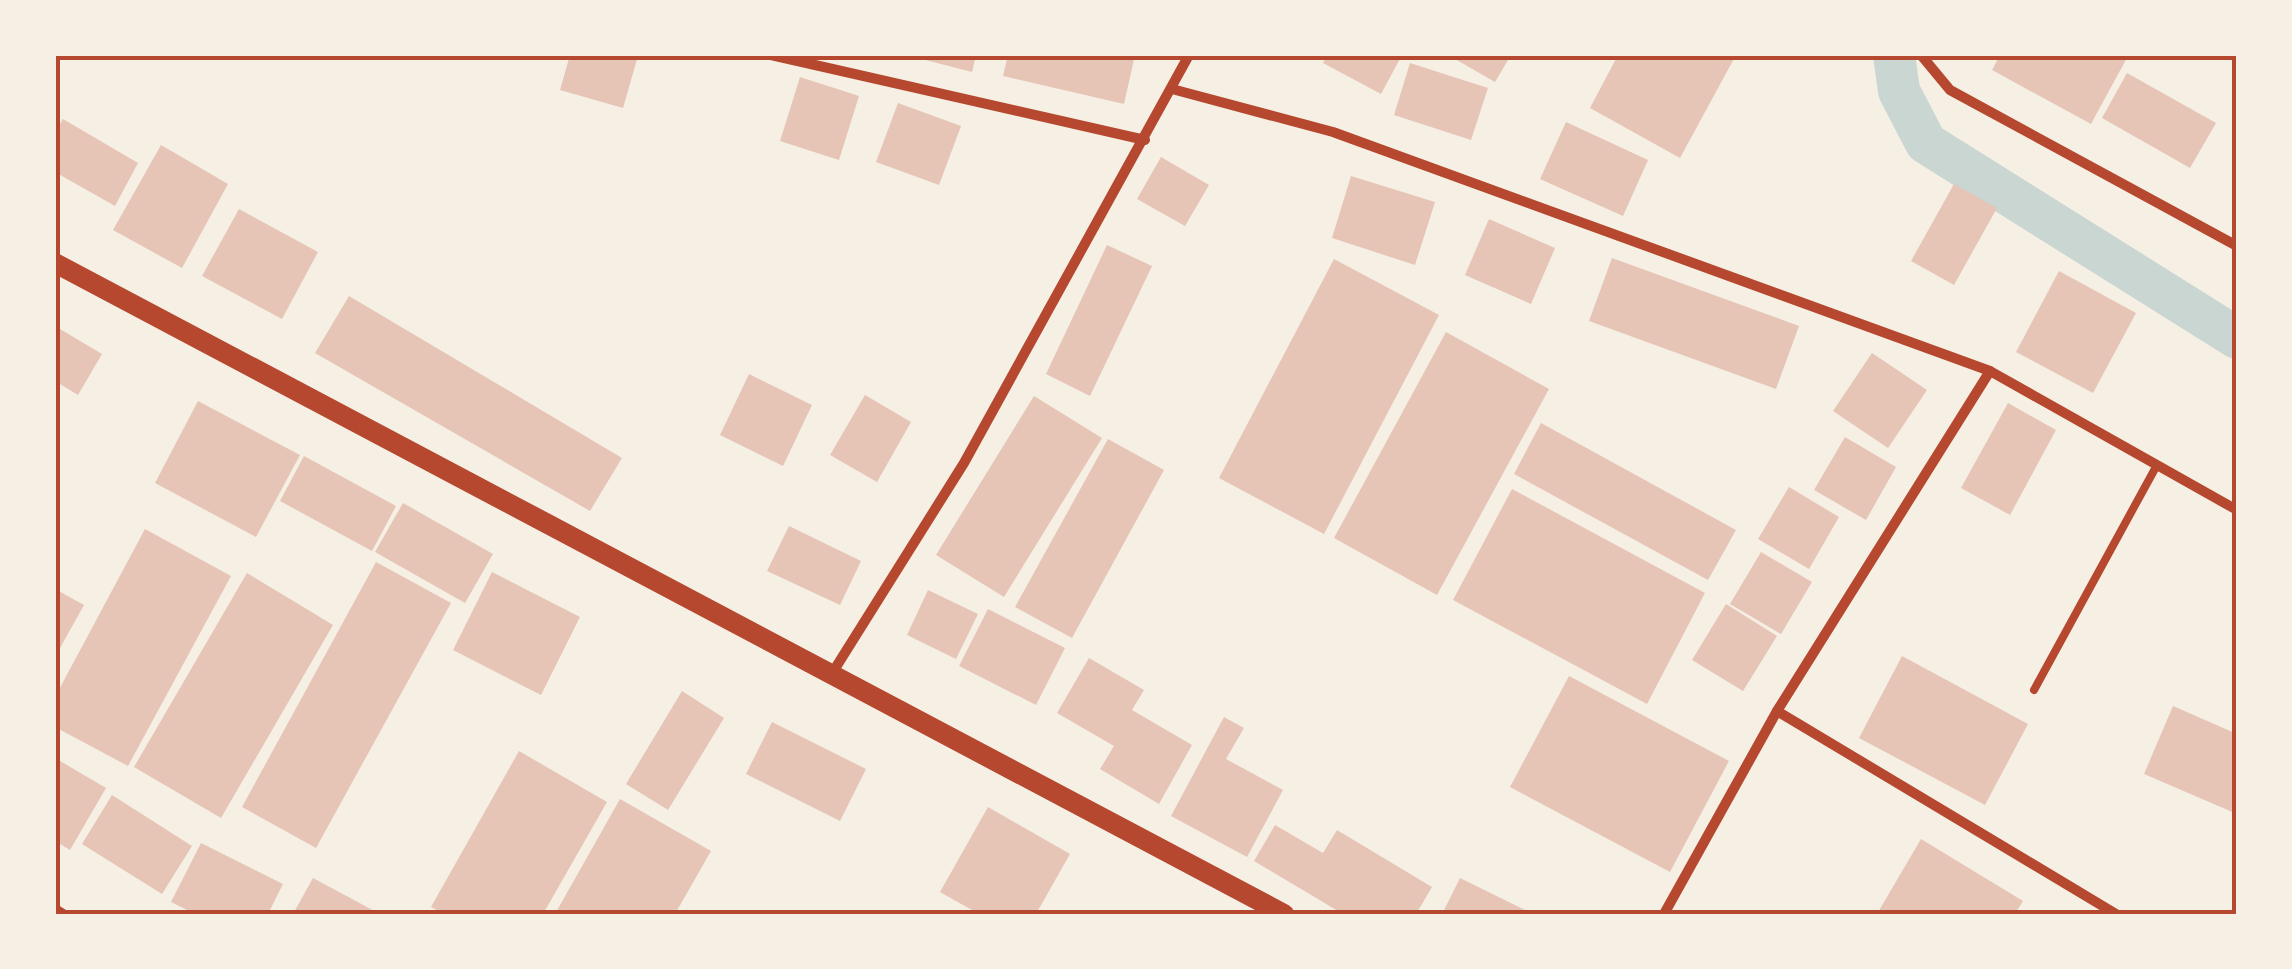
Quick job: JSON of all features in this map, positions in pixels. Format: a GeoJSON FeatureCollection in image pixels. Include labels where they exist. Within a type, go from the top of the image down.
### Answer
{"type":"FeatureCollection","features":[{"type":"Feature","properties":{"kind":"main road"},"geometry":{"type":"LineString","coordinates":[[55,262],[1284,914]]}},
{"type":"Feature","properties":{"kind":"street"},"geometry":{"type":"LineString","coordinates":[[771,55],[1144,140]]}},
{"type":"Feature","properties":{"kind":"street"},"geometry":{"type":"LineString","coordinates":[[830,676],[964,463],[1189,55]]}},
{"type":"Feature","properties":{"kind":"street"},"geometry":{"type":"LineString","coordinates":[[1921,55],[1950,90],[2237,246]]}},
{"type":"Feature","properties":{"kind":"street"},"geometry":{"type":"LineString","coordinates":[[1172,89],[1333,132],[1990,372],[2237,510]]}},
{"type":"Feature","properties":{"kind":"street"},"geometry":{"type":"LineString","coordinates":[[1664,914],[1778,711],[1990,372]]}},
{"type":"Feature","properties":{"kind":"street"},"geometry":{"type":"LineString","coordinates":[[1778,711],[2116,914]]}},
{"type":"Feature","properties":{"kind":"street"},"geometry":{"type":"LineString","coordinates":[[55,910],[64,914]]}},
{"type":"Feature","properties":{"kind":"lane"},"geometry":{"type":"LineString","coordinates":[[2034,690],[2157,465]]}},
{"type":"Feature","properties":{"kind":"building"},"geometry":{"type":"Polygon","coordinates":[[[570,55],[638,56],[623,108],[560,90],[570,55]]]}},
{"type":"Feature","properties":{"kind":"building"},"geometry":{"type":"Polygon","coordinates":[[[906,55],[976,55],[972,72],[906,55]]]}},
{"type":"Feature","properties":{"kind":"building"},"geometry":{"type":"Polygon","coordinates":[[[1008,55],[1135,55],[1124,104],[1003,76],[1008,55]]]}},
{"type":"Feature","properties":{"kind":"building"},"geometry":{"type":"Polygon","coordinates":[[[1327,55],[1402,55],[1381,94],[1323,63],[1327,55]]]}},
{"type":"Feature","properties":{"kind":"building"},"geometry":{"type":"Polygon","coordinates":[[[1448,55],[1511,55],[1495,82],[1448,55]]]}},
{"type":"Feature","properties":{"kind":"building"},"geometry":{"type":"Polygon","coordinates":[[[1618,55],[1736,55],[1680,158],[1590,108],[1618,55]]]}},
{"type":"Feature","properties":{"kind":"building"},"geometry":{"type":"Polygon","coordinates":[[[2000,55],[2128,56],[2091,124],[1992,70],[2000,55]]]}},
{"type":"Feature","properties":{"kind":"building"},"geometry":{"type":"Polygon","coordinates":[[[1410,63],[1488,88],[1471,140],[1394,115],[1410,63]]]}},
{"type":"Feature","properties":{"kind":"building"},"geometry":{"type":"Polygon","coordinates":[[[2127,73],[2216,123],[2190,168],[2102,118],[2127,73]]]}},
{"type":"Feature","properties":{"kind":"building"},"geometry":{"type":"Polygon","coordinates":[[[800,77],[859,96],[839,160],[780,141],[800,77]]]}},
{"type":"Feature","properties":{"kind":"building"},"geometry":{"type":"Polygon","coordinates":[[[898,103],[961,126],[939,185],[876,162],[898,103]]]}},
{"type":"Feature","properties":{"kind":"building"},"geometry":{"type":"Polygon","coordinates":[[[63,119],[138,163],[115,206],[55,172],[55,133],[63,119]]]}},
{"type":"Feature","properties":{"kind":"building"},"geometry":{"type":"Polygon","coordinates":[[[1566,122],[1648,160],[1623,216],[1540,179],[1566,122]]]}},
{"type":"Feature","properties":{"kind":"building"},"geometry":{"type":"Polygon","coordinates":[[[161,145],[228,184],[182,268],[113,230],[161,145]]]}},
{"type":"Feature","properties":{"kind":"building"},"geometry":{"type":"Polygon","coordinates":[[[1161,157],[1209,185],[1185,226],[1137,199],[1161,157]]]}},
{"type":"Feature","properties":{"kind":"building"},"geometry":{"type":"Polygon","coordinates":[[[1351,176],[1435,202],[1415,265],[1332,238],[1351,176]]]}},
{"type":"Feature","properties":{"kind":"building"},"geometry":{"type":"Polygon","coordinates":[[[1954,184],[1997,208],[1954,285],[1911,261],[1954,184]]]}},
{"type":"Feature","properties":{"kind":"building"},"geometry":{"type":"Polygon","coordinates":[[[239,209],[318,252],[282,319],[202,276],[239,209]]]}},
{"type":"Feature","properties":{"kind":"building"},"geometry":{"type":"Polygon","coordinates":[[[1489,219],[1555,248],[1531,304],[1465,275],[1489,219]]]}},
{"type":"Feature","properties":{"kind":"building"},"geometry":{"type":"Polygon","coordinates":[[[1107,245],[1152,266],[1090,396],[1046,374],[1107,245]]]}},
{"type":"Feature","properties":{"kind":"building"},"geometry":{"type":"Polygon","coordinates":[[[1612,258],[1799,326],[1776,389],[1589,321],[1612,258]]]}},
{"type":"Feature","properties":{"kind":"building"},"geometry":{"type":"Polygon","coordinates":[[[1334,259],[1439,315],[1324,534],[1219,478],[1334,259]]]}},
{"type":"Feature","properties":{"kind":"building"},"geometry":{"type":"Polygon","coordinates":[[[2059,271],[2136,313],[2093,393],[2016,352],[2059,271]]]}},
{"type":"Feature","properties":{"kind":"building"},"geometry":{"type":"Polygon","coordinates":[[[349,296],[622,458],[590,511],[315,353],[349,296]]]}},
{"type":"Feature","properties":{"kind":"building"},"geometry":{"type":"Polygon","coordinates":[[[55,326],[102,354],[78,395],[55,381],[55,326]]]}},
{"type":"Feature","properties":{"kind":"building"},"geometry":{"type":"Polygon","coordinates":[[[1446,332],[1549,389],[1437,595],[1334,538],[1446,332]]]}},
{"type":"Feature","properties":{"kind":"building"},"geometry":{"type":"Polygon","coordinates":[[[1872,353],[1927,390],[1888,448],[1833,411],[1872,353]]]}},
{"type":"Feature","properties":{"kind":"building"},"geometry":{"type":"Polygon","coordinates":[[[749,374],[812,405],[783,466],[720,435],[749,374]]]}},
{"type":"Feature","properties":{"kind":"building"},"geometry":{"type":"Polygon","coordinates":[[[865,395],[911,422],[877,482],[830,455],[865,395]]]}},
{"type":"Feature","properties":{"kind":"building"},"geometry":{"type":"Polygon","coordinates":[[[1034,396],[1102,438],[1004,597],[936,555],[1034,396]]]}},
{"type":"Feature","properties":{"kind":"building"},"geometry":{"type":"Polygon","coordinates":[[[198,401],[300,455],[256,537],[155,483],[198,401]]]}},
{"type":"Feature","properties":{"kind":"building"},"geometry":{"type":"Polygon","coordinates":[[[2008,403],[2056,430],[2010,515],[1961,488],[2008,403]]]}},
{"type":"Feature","properties":{"kind":"building"},"geometry":{"type":"Polygon","coordinates":[[[1541,423],[1736,530],[1708,580],[1514,474],[1541,423]]]}},
{"type":"Feature","properties":{"kind":"building"},"geometry":{"type":"Polygon","coordinates":[[[1845,437],[1896,467],[1866,520],[1814,490],[1845,437]]]}},
{"type":"Feature","properties":{"kind":"building"},"geometry":{"type":"Polygon","coordinates":[[[1108,439],[1164,470],[1072,638],[1015,607],[1108,439]]]}},
{"type":"Feature","properties":{"kind":"building"},"geometry":{"type":"Polygon","coordinates":[[[304,456],[396,506],[372,551],[280,501],[304,456]]]}},
{"type":"Feature","properties":{"kind":"building"},"geometry":{"type":"Polygon","coordinates":[[[1789,487],[1839,517],[1809,569],[1758,539],[1789,487]]]}},
{"type":"Feature","properties":{"kind":"building"},"geometry":{"type":"Polygon","coordinates":[[[1512,489],[1705,593],[1647,704],[1453,600],[1512,489]]]}},
{"type":"Feature","properties":{"kind":"building"},"geometry":{"type":"Polygon","coordinates":[[[403,503],[493,554],[465,603],[375,552],[403,503]]]}},
{"type":"Feature","properties":{"kind":"building"},"geometry":{"type":"Polygon","coordinates":[[[789,526],[861,561],[840,605],[767,571],[789,526]]]}},
{"type":"Feature","properties":{"kind":"building"},"geometry":{"type":"Polygon","coordinates":[[[145,529],[231,576],[128,766],[55,727],[55,697],[145,529]]]}},
{"type":"Feature","properties":{"kind":"building"},"geometry":{"type":"Polygon","coordinates":[[[1761,552],[1812,582],[1781,634],[1730,604],[1761,552]]]}},
{"type":"Feature","properties":{"kind":"building"},"geometry":{"type":"Polygon","coordinates":[[[376,562],[451,603],[316,848],[242,807],[376,562]]]}},
{"type":"Feature","properties":{"kind":"building"},"geometry":{"type":"Polygon","coordinates":[[[492,572],[580,617],[541,695],[453,650],[492,572]]]}},
{"type":"Feature","properties":{"kind":"building"},"geometry":{"type":"Polygon","coordinates":[[[247,573],[333,625],[221,818],[134,767],[247,573]]]}},
{"type":"Feature","properties":{"kind":"building"},"geometry":{"type":"Polygon","coordinates":[[[55,589],[84,605],[55,657],[55,589]]]}},
{"type":"Feature","properties":{"kind":"building"},"geometry":{"type":"Polygon","coordinates":[[[928,590],[978,614],[956,659],[907,635],[928,590]]]}},
{"type":"Feature","properties":{"kind":"building"},"geometry":{"type":"Polygon","coordinates":[[[1726,604],[1777,636],[1743,691],[1692,660],[1726,604]]]}},
{"type":"Feature","properties":{"kind":"building"},"geometry":{"type":"Polygon","coordinates":[[[988,609],[1065,648],[1036,705],[959,666],[988,609]]]}},
{"type":"Feature","properties":{"kind":"building"},"geometry":{"type":"Polygon","coordinates":[[[1902,656],[2028,724],[1985,805],[1859,738],[1902,656]]]}},
{"type":"Feature","properties":{"kind":"building"},"geometry":{"type":"Polygon","coordinates":[[[1089,658],[1144,690],[1132,710],[1192,745],[1159,804],[1100,769],[1114,746],[1057,713],[1089,658]]]}},
{"type":"Feature","properties":{"kind":"building"},"geometry":{"type":"Polygon","coordinates":[[[1569,676],[1729,761],[1670,872],[1510,787],[1569,676]]]}},
{"type":"Feature","properties":{"kind":"building"},"geometry":{"type":"Polygon","coordinates":[[[682,691],[724,718],[668,810],[626,784],[682,691]]]}},
{"type":"Feature","properties":{"kind":"building"},"geometry":{"type":"Polygon","coordinates":[[[2173,706],[2237,734],[2237,814],[2144,774],[2173,706]]]}},
{"type":"Feature","properties":{"kind":"building"},"geometry":{"type":"Polygon","coordinates":[[[1224,717],[1244,728],[1226,759],[1283,790],[1247,857],[1171,816],[1224,717]]]}},
{"type":"Feature","properties":{"kind":"building"},"geometry":{"type":"Polygon","coordinates":[[[772,722],[866,769],[840,821],[746,774],[772,722]]]}},
{"type":"Feature","properties":{"kind":"building"},"geometry":{"type":"Polygon","coordinates":[[[519,751],[607,802],[543,914],[444,914],[431,907],[519,751]]]}},
{"type":"Feature","properties":{"kind":"building"},"geometry":{"type":"Polygon","coordinates":[[[55,758],[106,788],[70,850],[55,841],[55,758]]]}},
{"type":"Feature","properties":{"kind":"building"},"geometry":{"type":"Polygon","coordinates":[[[112,795],[192,846],[162,894],[82,844],[112,795]]]}},
{"type":"Feature","properties":{"kind":"building"},"geometry":{"type":"Polygon","coordinates":[[[620,799],[711,851],[675,914],[555,914],[620,799]]]}},
{"type":"Feature","properties":{"kind":"building"},"geometry":{"type":"Polygon","coordinates":[[[988,807],[1070,854],[1036,914],[979,914],[940,892],[988,807]]]}},
{"type":"Feature","properties":{"kind":"building"},"geometry":{"type":"Polygon","coordinates":[[[1275,825],[1323,853],[1337,830],[1432,887],[1416,914],[1343,914],[1254,861],[1275,825]]]}},
{"type":"Feature","properties":{"kind":"building"},"geometry":{"type":"Polygon","coordinates":[[[1921,839],[2023,901],[2015,914],[1877,914],[1921,839]]]}},
{"type":"Feature","properties":{"kind":"building"},"geometry":{"type":"Polygon","coordinates":[[[201,843],[283,884],[268,914],[195,914],[171,902],[201,843]]]}},
{"type":"Feature","properties":{"kind":"building"},"geometry":{"type":"Polygon","coordinates":[[[313,878],[380,914],[293,914],[313,878]]]}},
{"type":"Feature","properties":{"kind":"building"},"geometry":{"type":"Polygon","coordinates":[[[1460,878],[1533,914],[1442,914],[1460,878]]]}},
{"type":"Feature","properties":{"kind":"waterway"},"geometry":{"type":"LineString","coordinates":[[1894,55],[1899,91],[1926,143],[2237,338]]}}]}
